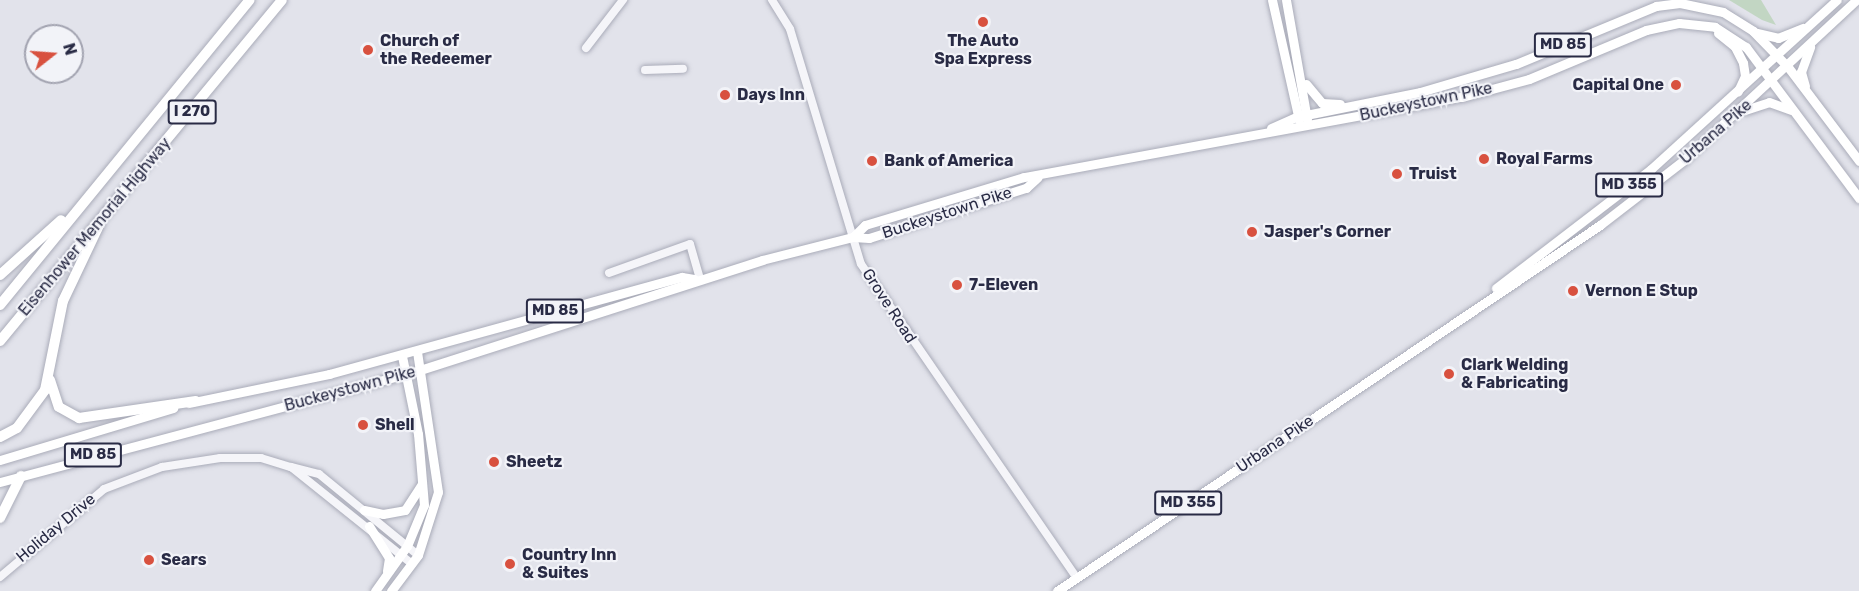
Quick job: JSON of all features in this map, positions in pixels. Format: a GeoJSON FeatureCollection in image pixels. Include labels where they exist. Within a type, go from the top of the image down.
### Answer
{"type":"FeatureCollection","features":[{"type":"Feature","properties":{"kind":"highway","name":"Eisenhower Memorial Highway"},"geometry":{"type":"LineString","coordinates":[[0,305],[78,206],[250,0]]}},
{"type":"Feature","properties":{"kind":"highway","name":"Eisenhower Memorial Highway"},"geometry":{"type":"LineString","coordinates":[[0,341],[282,0]]}},
{"type":"Feature","properties":{"kind":"highway"},"geometry":{"type":"LineString","coordinates":[[0,274],[78,206]]}},
{"type":"Feature","properties":{"kind":"highway"},"geometry":{"type":"LineString","coordinates":[[0,437],[34,410],[50,376],[63,301],[104,214]]}},
{"type":"Feature","properties":{"kind":"highway"},"geometry":{"type":"LineString","coordinates":[[50,376],[59,407],[79,418],[196,401]]}},
{"type":"Feature","properties":{"kind":"highway"},"geometry":{"type":"LineString","coordinates":[[0,518],[21,476]]}},
{"type":"Feature","properties":{"kind":"main road"},"geometry":{"type":"LineString","coordinates":[[1272,0],[1296,117],[1305,127],[1309,115],[1286,0]]}},
{"type":"Feature","properties":{"kind":"main road","name":"MD 355"},"geometry":{"type":"LineString","coordinates":[[1779,56],[1837,0]]}},
{"type":"Feature","properties":{"kind":"main road","name":"MD 355"},"geometry":{"type":"LineString","coordinates":[[1788,67],[1856,0]]}},
{"type":"Feature","properties":{"kind":"main road","name":"Buckeystown Pike"},"geometry":{"type":"LineString","coordinates":[[1261,132],[1296,117],[1366,102],[1516,64],[1656,6],[1701,5],[1753,31],[1779,56],[1859,161]]}},
{"type":"Feature","properties":{"kind":"main road"},"geometry":{"type":"LineString","coordinates":[[1753,31],[1778,38],[1816,21]]}},
{"type":"Feature","properties":{"kind":"main road","name":"Buckeystown Pike"},"geometry":{"type":"LineString","coordinates":[[0,482],[420,370],[618,309],[697,278],[853,237],[869,238],[1026,188],[1038,177],[1261,132],[1305,127],[1462,97],[1528,79],[1646,30],[1696,24],[1730,35],[1772,82],[1859,198]]}},
{"type":"Feature","properties":{"kind":"main road"},"geometry":{"type":"LineString","coordinates":[[1696,24],[1735,47],[1745,76],[1736,96]]}},
{"type":"Feature","properties":{"kind":"main road"},"geometry":{"type":"LineString","coordinates":[[1806,91],[1801,72],[1813,42]]}},
{"type":"Feature","properties":{"kind":"main road","name":"Urbana Pike"},"geometry":{"type":"LineString","coordinates":[[1491,293],[1512,271],[1651,169],[1779,56]]}},
{"type":"Feature","properties":{"kind":"main road"},"geometry":{"type":"LineString","coordinates":[[1298,58],[1315,99],[1329,105],[1366,102]]}},
{"type":"Feature","properties":{"kind":"main road","name":"Urbana Pike"},"geometry":{"type":"LineString","coordinates":[[1057,591],[1491,293],[1600,225],[1735,115],[1788,67]]}},
{"type":"Feature","properties":{"kind":"main road"},"geometry":{"type":"LineString","coordinates":[[1735,115],[1769,102],[1799,117]]}},
{"type":"Feature","properties":{"kind":"main road","name":"Buckeystown Pike"},"geometry":{"type":"LineString","coordinates":[[0,460],[196,401],[402,356],[527,318],[682,277],[697,278]]}},
{"type":"Feature","properties":{"kind":"main road"},"geometry":{"type":"LineString","coordinates":[[391,591],[418,555],[438,492],[438,470],[417,352]]}},
{"type":"Feature","properties":{"kind":"main road"},"geometry":{"type":"LineString","coordinates":[[375,591],[405,550],[424,505],[424,479],[402,356]]}},
{"type":"Feature","properties":{"kind":"main road"},"geometry":{"type":"LineString","coordinates":[[364,510],[383,514],[405,510],[424,479]]}},
{"type":"Feature","properties":{"kind":"main road"},"geometry":{"type":"LineString","coordinates":[[369,526],[389,558],[386,576]]}},
{"type":"Feature","properties":{"kind":"street"},"geometry":{"type":"LineString","coordinates":[[586,48],[623,0]]}},
{"type":"Feature","properties":{"kind":"street","name":"Grove Road"},"geometry":{"type":"LineString","coordinates":[[772,0],[790,29],[861,264],[887,305],[1077,578]]}},
{"type":"Feature","properties":{"kind":"street"},"geometry":{"type":"LineString","coordinates":[[645,70],[682,69]]}},
{"type":"Feature","properties":{"kind":"street"},"geometry":{"type":"LineString","coordinates":[[609,273],[690,244],[697,278]]}},
{"type":"Feature","properties":{"kind":"street","name":"Holiday Drive"},"geometry":{"type":"LineString","coordinates":[[0,576],[90,497],[127,478],[220,458],[261,458],[319,474],[364,510],[405,550],[412,564]]}},
{"type":"Feature","properties":{"kind":"street","name":"Holiday Drive"},"geometry":{"type":"LineString","coordinates":[[291,467],[369,526],[405,550],[418,555]]}},
{"type":"Feature","properties":{"kind":"green space"},"geometry":{"type":"Polygon","coordinates":[[[1729,0],[1761,0],[1776,25],[1762,20],[1729,0]]]}},
{"type":"Feature","properties":{"kind":"place","name":"The Auto Spa Express"},"geometry":{"type":"Point","coordinates":[983,22]}},
{"type":"Feature","properties":{"kind":"place","name":"Church of the Redeemer"},"geometry":{"type":"Point","coordinates":[368,50]}},
{"type":"Feature","properties":{"kind":"place","name":"Capital One"},"geometry":{"type":"Point","coordinates":[1676,85]}},
{"type":"Feature","properties":{"kind":"place","name":"Days Inn"},"geometry":{"type":"Point","coordinates":[725,95]}},
{"type":"Feature","properties":{"kind":"place","name":"Royal Farms"},"geometry":{"type":"Point","coordinates":[1484,159]}},
{"type":"Feature","properties":{"kind":"place","name":"Bank of America"},"geometry":{"type":"Point","coordinates":[872,161]}},
{"type":"Feature","properties":{"kind":"place","name":"Truist"},"geometry":{"type":"Point","coordinates":[1397,174]}},
{"type":"Feature","properties":{"kind":"place","name":"Jasper's Corner"},"geometry":{"type":"Point","coordinates":[1252,232]}},
{"type":"Feature","properties":{"kind":"place","name":"7-Eleven"},"geometry":{"type":"Point","coordinates":[957,285]}},
{"type":"Feature","properties":{"kind":"place","name":"Vernon E Stup"},"geometry":{"type":"Point","coordinates":[1573,291]}},
{"type":"Feature","properties":{"kind":"place","name":"Clark Welding & Fabricating"},"geometry":{"type":"Point","coordinates":[1449,374]}},
{"type":"Feature","properties":{"kind":"place","name":"Shell"},"geometry":{"type":"Point","coordinates":[363,425]}},
{"type":"Feature","properties":{"kind":"place","name":"Sheetz"},"geometry":{"type":"Point","coordinates":[494,462]}},
{"type":"Feature","properties":{"kind":"place","name":"Sears"},"geometry":{"type":"Point","coordinates":[149,560]}},
{"type":"Feature","properties":{"kind":"place","name":"Country Inn & Suites"},"geometry":{"type":"Point","coordinates":[510,564]}}]}
